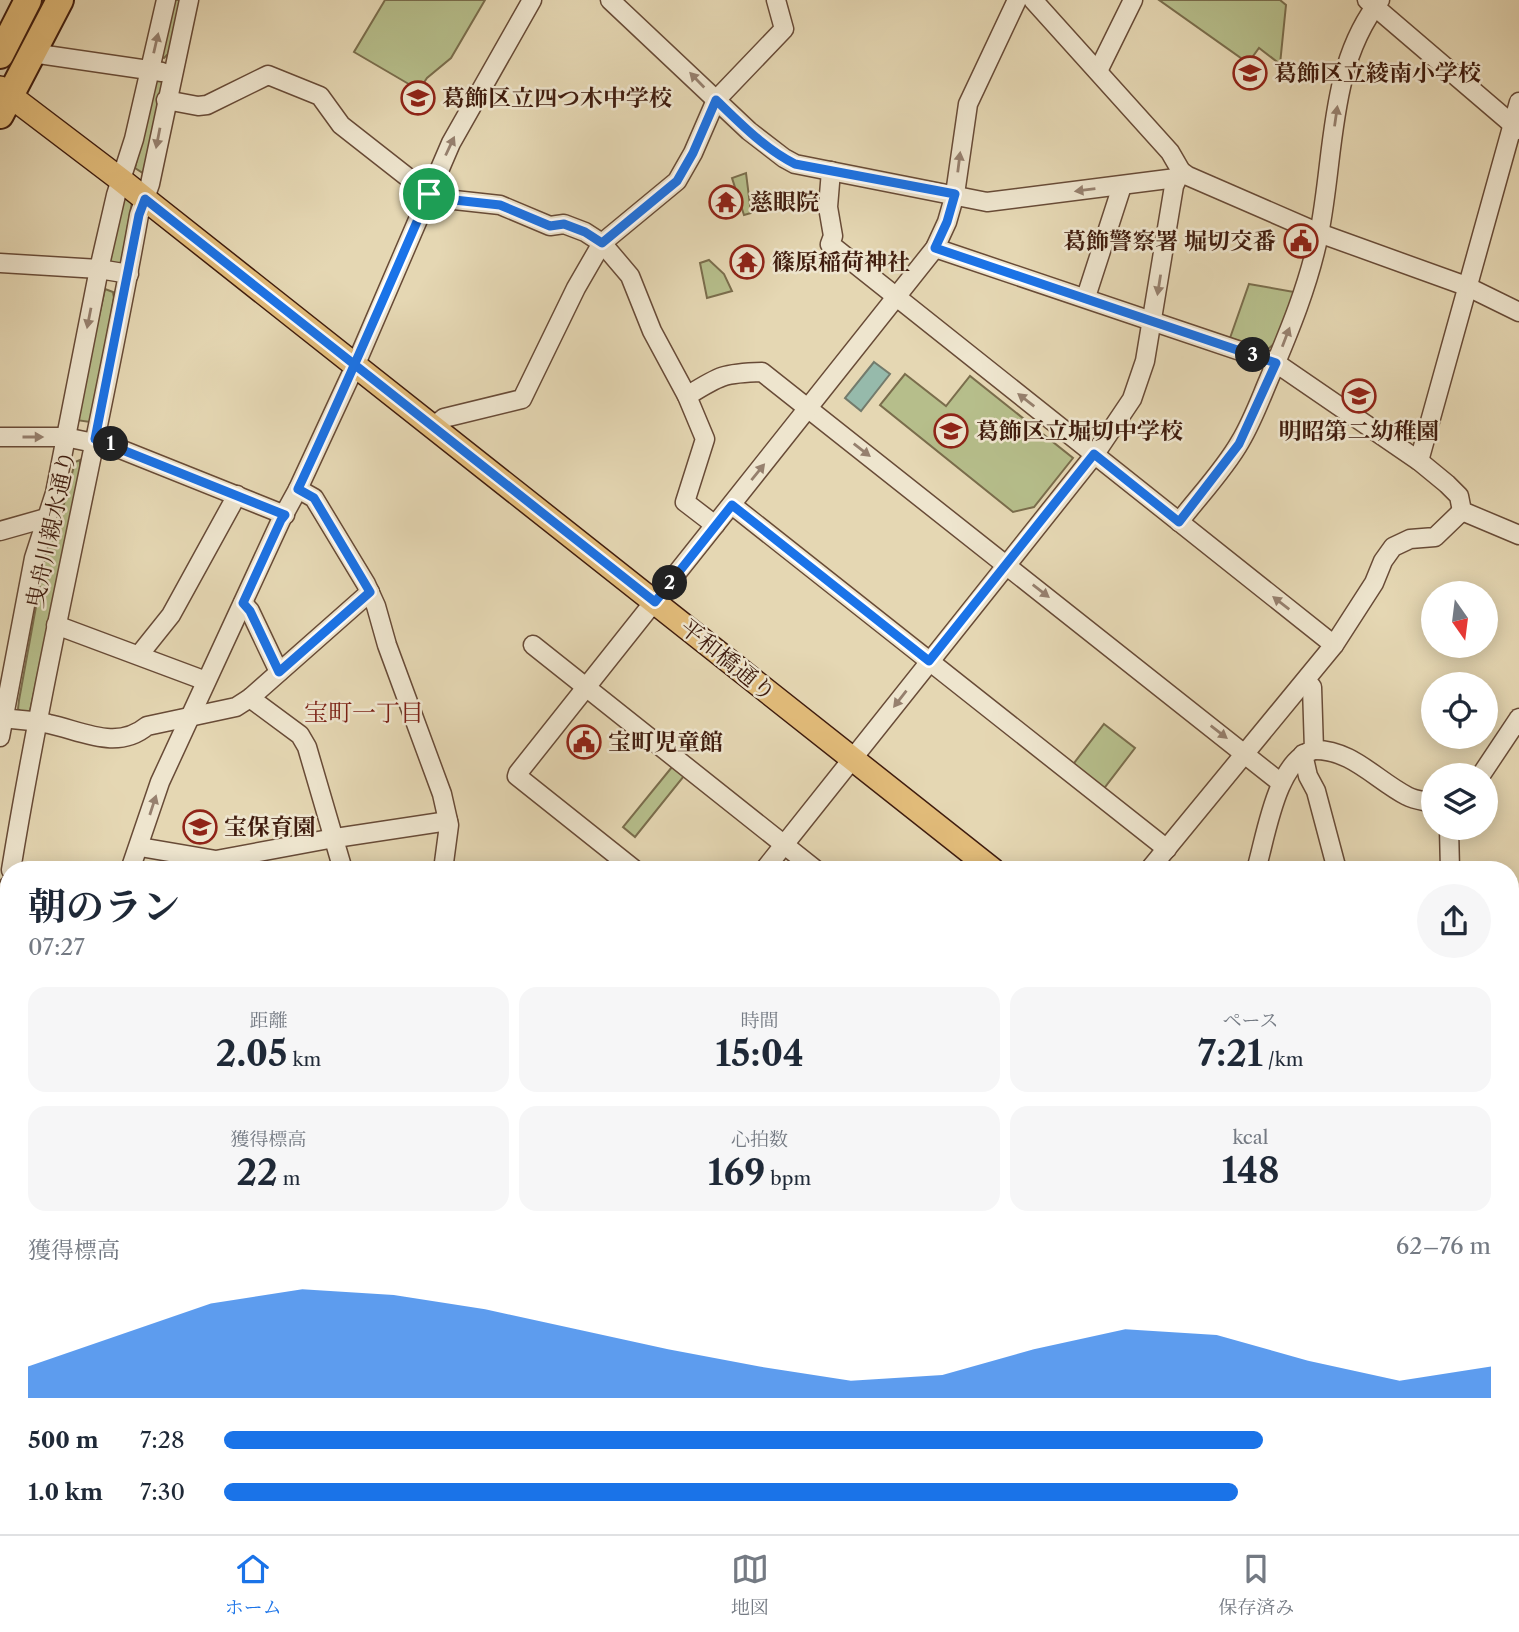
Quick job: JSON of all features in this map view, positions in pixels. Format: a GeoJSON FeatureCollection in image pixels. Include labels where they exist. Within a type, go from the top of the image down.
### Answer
{"type":"FeatureCollection","features":[{"type":"Feature","properties":{"kind":"highway"},"geometry":{"type":"LineString","coordinates":[[0,24],[12,0]]}},
{"type":"Feature","properties":{"kind":"highway"},"geometry":{"type":"LineString","coordinates":[[0,55],[28,0]]}},
{"type":"Feature","properties":{"kind":"highway"},"geometry":{"type":"LineString","coordinates":[[3,96],[45,0]]}},
{"type":"Feature","properties":{"kind":"highway"},"geometry":{"type":"LineString","coordinates":[[3,96],[32,52],[60,0]]}},
{"type":"Feature","properties":{"kind":"main road","name":"平和橋通り"},"geometry":{"type":"LineString","coordinates":[[3,96],[121,180],[981,861]]}},
{"type":"Feature","properties":{"kind":"street"},"geometry":{"type":"LineString","coordinates":[[0,737],[34,558],[55,493],[99,269],[166,0]]}},
{"type":"Feature","properties":{"kind":"street","name":"曳舟川親水通り"},"geometry":{"type":"LineString","coordinates":[[13,861],[36,721],[139,215],[150,184],[189,0]]}},
{"type":"Feature","properties":{"kind":"street"},"geometry":{"type":"LineString","coordinates":[[134,861],[160,782],[355,366],[466,114],[532,0]]}},
{"type":"Feature","properties":{"kind":"street"},"geometry":{"type":"LineString","coordinates":[[610,0],[749,131],[795,164],[988,202],[1122,186],[1179,174],[1319,233],[1466,286],[1519,312]]}},
{"type":"Feature","properties":{"kind":"street"},"geometry":{"type":"LineString","coordinates":[[433,428],[444,418],[522,400],[576,288],[602,243],[677,181],[693,153],[716,100],[784,29],[776,0]]}},
{"type":"Feature","properties":{"kind":"street"},"geometry":{"type":"LineString","coordinates":[[624,861],[517,776],[935,248],[947,222],[955,194],[968,104],[1017,0]]}},
{"type":"Feature","properties":{"kind":"street"},"geometry":{"type":"LineString","coordinates":[[771,861],[1094,454],[1132,399],[1145,360],[1179,174],[1170,152],[1033,0]]}},
{"type":"Feature","properties":{"kind":"street"},"geometry":{"type":"LineString","coordinates":[[1098,71],[1133,0]]}},
{"type":"Feature","properties":{"kind":"street"},"geometry":{"type":"LineString","coordinates":[[1179,522],[1239,444],[1303,295],[1319,233],[1339,90],[1351,51],[1373,2],[1516,128]]}},
{"type":"Feature","properties":{"kind":"street"},"geometry":{"type":"LineString","coordinates":[[32,52],[172,74]]}},
{"type":"Feature","properties":{"kind":"street"},"geometry":{"type":"LineString","coordinates":[[166,100],[206,105],[268,75],[320,96],[341,125],[436,198],[500,205],[550,226],[564,224],[585,232],[602,243],[630,275],[652,331],[687,396],[705,439],[685,502],[715,524]]}},
{"type":"Feature","properties":{"kind":"street"},"geometry":{"type":"LineString","coordinates":[[1419,461],[1466,286],[1516,128],[1519,102]]}},
{"type":"Feature","properties":{"kind":"street"},"geometry":{"type":"LineString","coordinates":[[831,171],[828,207],[833,236],[830,244],[1334,645]]}},
{"type":"Feature","properties":{"kind":"street"},"geometry":{"type":"LineString","coordinates":[[1086,298],[1122,186]]}},
{"type":"Feature","properties":{"kind":"street"},"geometry":{"type":"LineString","coordinates":[[935,248],[1276,363],[1419,461],[1459,496],[1462,511]]}},
{"type":"Feature","properties":{"kind":"street"},"geometry":{"type":"LineString","coordinates":[[0,263],[99,269],[129,274]]}},
{"type":"Feature","properties":{"kind":"street"},"geometry":{"type":"LineString","coordinates":[[687,396],[720,376],[733,372],[762,372],[1281,783]]}},
{"type":"Feature","properties":{"kind":"street"},"geometry":{"type":"LineString","coordinates":[[0,437],[65,437],[95,441],[285,515]]}},
{"type":"Feature","properties":{"kind":"street"},"geometry":{"type":"LineString","coordinates":[[298,489],[314,498],[370,592],[442,794],[448,821],[444,861]]}},
{"type":"Feature","properties":{"kind":"street"},"geometry":{"type":"LineString","coordinates":[[139,656],[171,615],[237,495]]}},
{"type":"Feature","properties":{"kind":"street"},"geometry":{"type":"LineString","coordinates":[[732,505],[1167,849]]}},
{"type":"Feature","properties":{"kind":"street"},"geometry":{"type":"LineString","coordinates":[[1462,511],[1519,535]]}},
{"type":"Feature","properties":{"kind":"street"},"geometry":{"type":"LineString","coordinates":[[1157,861],[1334,645],[1374,583],[1383,561],[1393,547],[1410,539],[1435,537],[1462,511]]}},
{"type":"Feature","properties":{"kind":"street"},"geometry":{"type":"LineString","coordinates":[[0,531],[46,518]]}},
{"type":"Feature","properties":{"kind":"street"},"geometry":{"type":"LineString","coordinates":[[2,718],[36,721],[119,739],[136,735],[147,726],[236,707],[250,698],[370,592]]}},
{"type":"Feature","properties":{"kind":"street"},"geometry":{"type":"LineString","coordinates":[[243,603],[250,611],[279,672]]}},
{"type":"Feature","properties":{"kind":"street"},"geometry":{"type":"LineString","coordinates":[[56,625],[206,681]]}},
{"type":"Feature","properties":{"kind":"street"},"geometry":{"type":"LineString","coordinates":[[533,645],[805,861]]}},
{"type":"Feature","properties":{"kind":"street"},"geometry":{"type":"LineString","coordinates":[[1306,680],[1312,687],[1308,776],[1316,791],[1335,861]]}},
{"type":"Feature","properties":{"kind":"street"},"geometry":{"type":"LineString","coordinates":[[250,698],[300,735],[307,747],[340,861]]}},
{"type":"Feature","properties":{"kind":"street"},"geometry":{"type":"LineString","coordinates":[[1489,763],[1519,718]]}},
{"type":"Feature","properties":{"kind":"street"},"geometry":{"type":"LineString","coordinates":[[1259,861],[1283,776],[1308,752],[1334,752],[1357,763],[1408,797],[1421,800]]}},
{"type":"Feature","properties":{"kind":"street"},"geometry":{"type":"LineString","coordinates":[[243,861],[334,838],[448,821]]}},
{"type":"Feature","properties":{"kind":"street"},"geometry":{"type":"LineString","coordinates":[[1450,840],[1450,861]]}},
{"type":"Feature","properties":{"kind":"street"},"geometry":{"type":"LineString","coordinates":[[140,846],[222,861]]}},
{"type":"Feature","properties":{"kind":"green space"},"geometry":{"type":"Polygon","coordinates":[[[173,0],[182,0],[168,54],[164,58],[161,56],[173,0]]]}},
{"type":"Feature","properties":{"kind":"green space"},"geometry":{"type":"Polygon","coordinates":[[[385,0],[485,0],[451,58],[427,78],[419,90],[354,52],[385,0]]]}},
{"type":"Feature","properties":{"kind":"green space"},"geometry":{"type":"Polygon","coordinates":[[[1159,0],[1280,0],[1286,5],[1280,64],[1259,48],[1248,63],[1159,0]]]}},
{"type":"Feature","properties":{"kind":"green space"},"geometry":{"type":"Polygon","coordinates":[[[160,79],[163,84],[146,175],[135,168],[153,83],[154,80],[160,79]]]}},
{"type":"Feature","properties":{"kind":"green space"},"geometry":{"type":"Polygon","coordinates":[[[746,173],[751,213],[744,215],[732,178],[746,173]]]}},
{"type":"Feature","properties":{"kind":"green space"},"geometry":{"type":"Polygon","coordinates":[[[121,197],[132,202],[121,265],[108,262],[121,197]]]}},
{"type":"Feature","properties":{"kind":"green space"},"geometry":{"type":"Polygon","coordinates":[[[709,260],[724,274],[732,291],[707,298],[700,263],[709,260]]]}},
{"type":"Feature","properties":{"kind":"green space"},"geometry":{"type":"Polygon","coordinates":[[[1249,284],[1294,292],[1277,341],[1267,350],[1230,338],[1249,284]]]}},
{"type":"Feature","properties":{"kind":"green space"},"geometry":{"type":"Polygon","coordinates":[[[105,289],[113,292],[114,298],[93,418],[90,422],[76,420],[105,289]]]}},
{"type":"Feature","properties":{"kind":"green space"},"geometry":{"type":"Polygon","coordinates":[[[905,374],[946,406],[970,376],[1073,458],[1034,507],[1013,512],[880,405],[905,374]]]}},
{"type":"Feature","properties":{"kind":"green space"},"geometry":{"type":"Polygon","coordinates":[[[80,460],[32,702],[30,711],[24,714],[18,709],[19,700],[47,546],[64,504],[75,462],[80,460]]]}},
{"type":"Feature","properties":{"kind":"green space"},"geometry":{"type":"Polygon","coordinates":[[[1104,724],[1135,748],[1102,791],[1071,767],[1104,724]]]}},
{"type":"Feature","properties":{"kind":"green space"},"geometry":{"type":"Polygon","coordinates":[[[672,767],[684,776],[635,837],[623,827],[672,767]]]}},
{"type":"Feature","properties":{"kind":"shaded area"},"geometry":{"type":"Polygon","coordinates":[[[874,362],[890,374],[861,411],[845,398],[874,362]]]}},
{"type":"Feature","properties":{"kind":"place","name":"葛飾区立綾南小学校"},"geometry":{"type":"Point","coordinates":[1250,73]}},
{"type":"Feature","properties":{"kind":"place","name":"葛飾区立四つ木中学校"},"geometry":{"type":"Point","coordinates":[418,98]}},
{"type":"Feature","properties":{"kind":"place","name":"慈眼院"},"geometry":{"type":"Point","coordinates":[726,202]}},
{"type":"Feature","properties":{"kind":"place","name":"葛飾警察署 堀切交番"},"geometry":{"type":"Point","coordinates":[1301,241]}},
{"type":"Feature","properties":{"kind":"place","name":"篠原稲荷神社"},"geometry":{"type":"Point","coordinates":[747,262]}},
{"type":"Feature","properties":{"kind":"place","name":"明昭第二幼稚園"},"geometry":{"type":"Point","coordinates":[1359,396]}},
{"type":"Feature","properties":{"kind":"place","name":"葛飾区立堀切中学校"},"geometry":{"type":"Point","coordinates":[951,431]}},
{"type":"Feature","properties":{"kind":"place","name":"宝町児童館"},"geometry":{"type":"Point","coordinates":[584,742]}},
{"type":"Feature","properties":{"kind":"place","name":"宝保育園"},"geometry":{"type":"Point","coordinates":[200,827]}},
{"type":"Feature","properties":{"kind":"district","name":"宝町一丁目"},"geometry":{"type":"Point","coordinates":[364,712]}},
{"type":"Feature","properties":{"kind":"route"},"geometry":{"type":"LineString","coordinates":[[429,194],[355,366],[298,489],[314,498],[370,592],[279,672],[250,611],[243,603],[285,515],[95,439],[139,215],[145,199],[355,366],[655,602],[732,505],[929,661],[1094,454],[1179,522],[1239,444],[1276,363],[935,248],[947,222],[955,194],[795,164],[749,131],[716,100],[693,153],[677,181],[602,243],[585,232],[564,224],[550,226],[500,205],[436,198],[429,194]]}}]}
